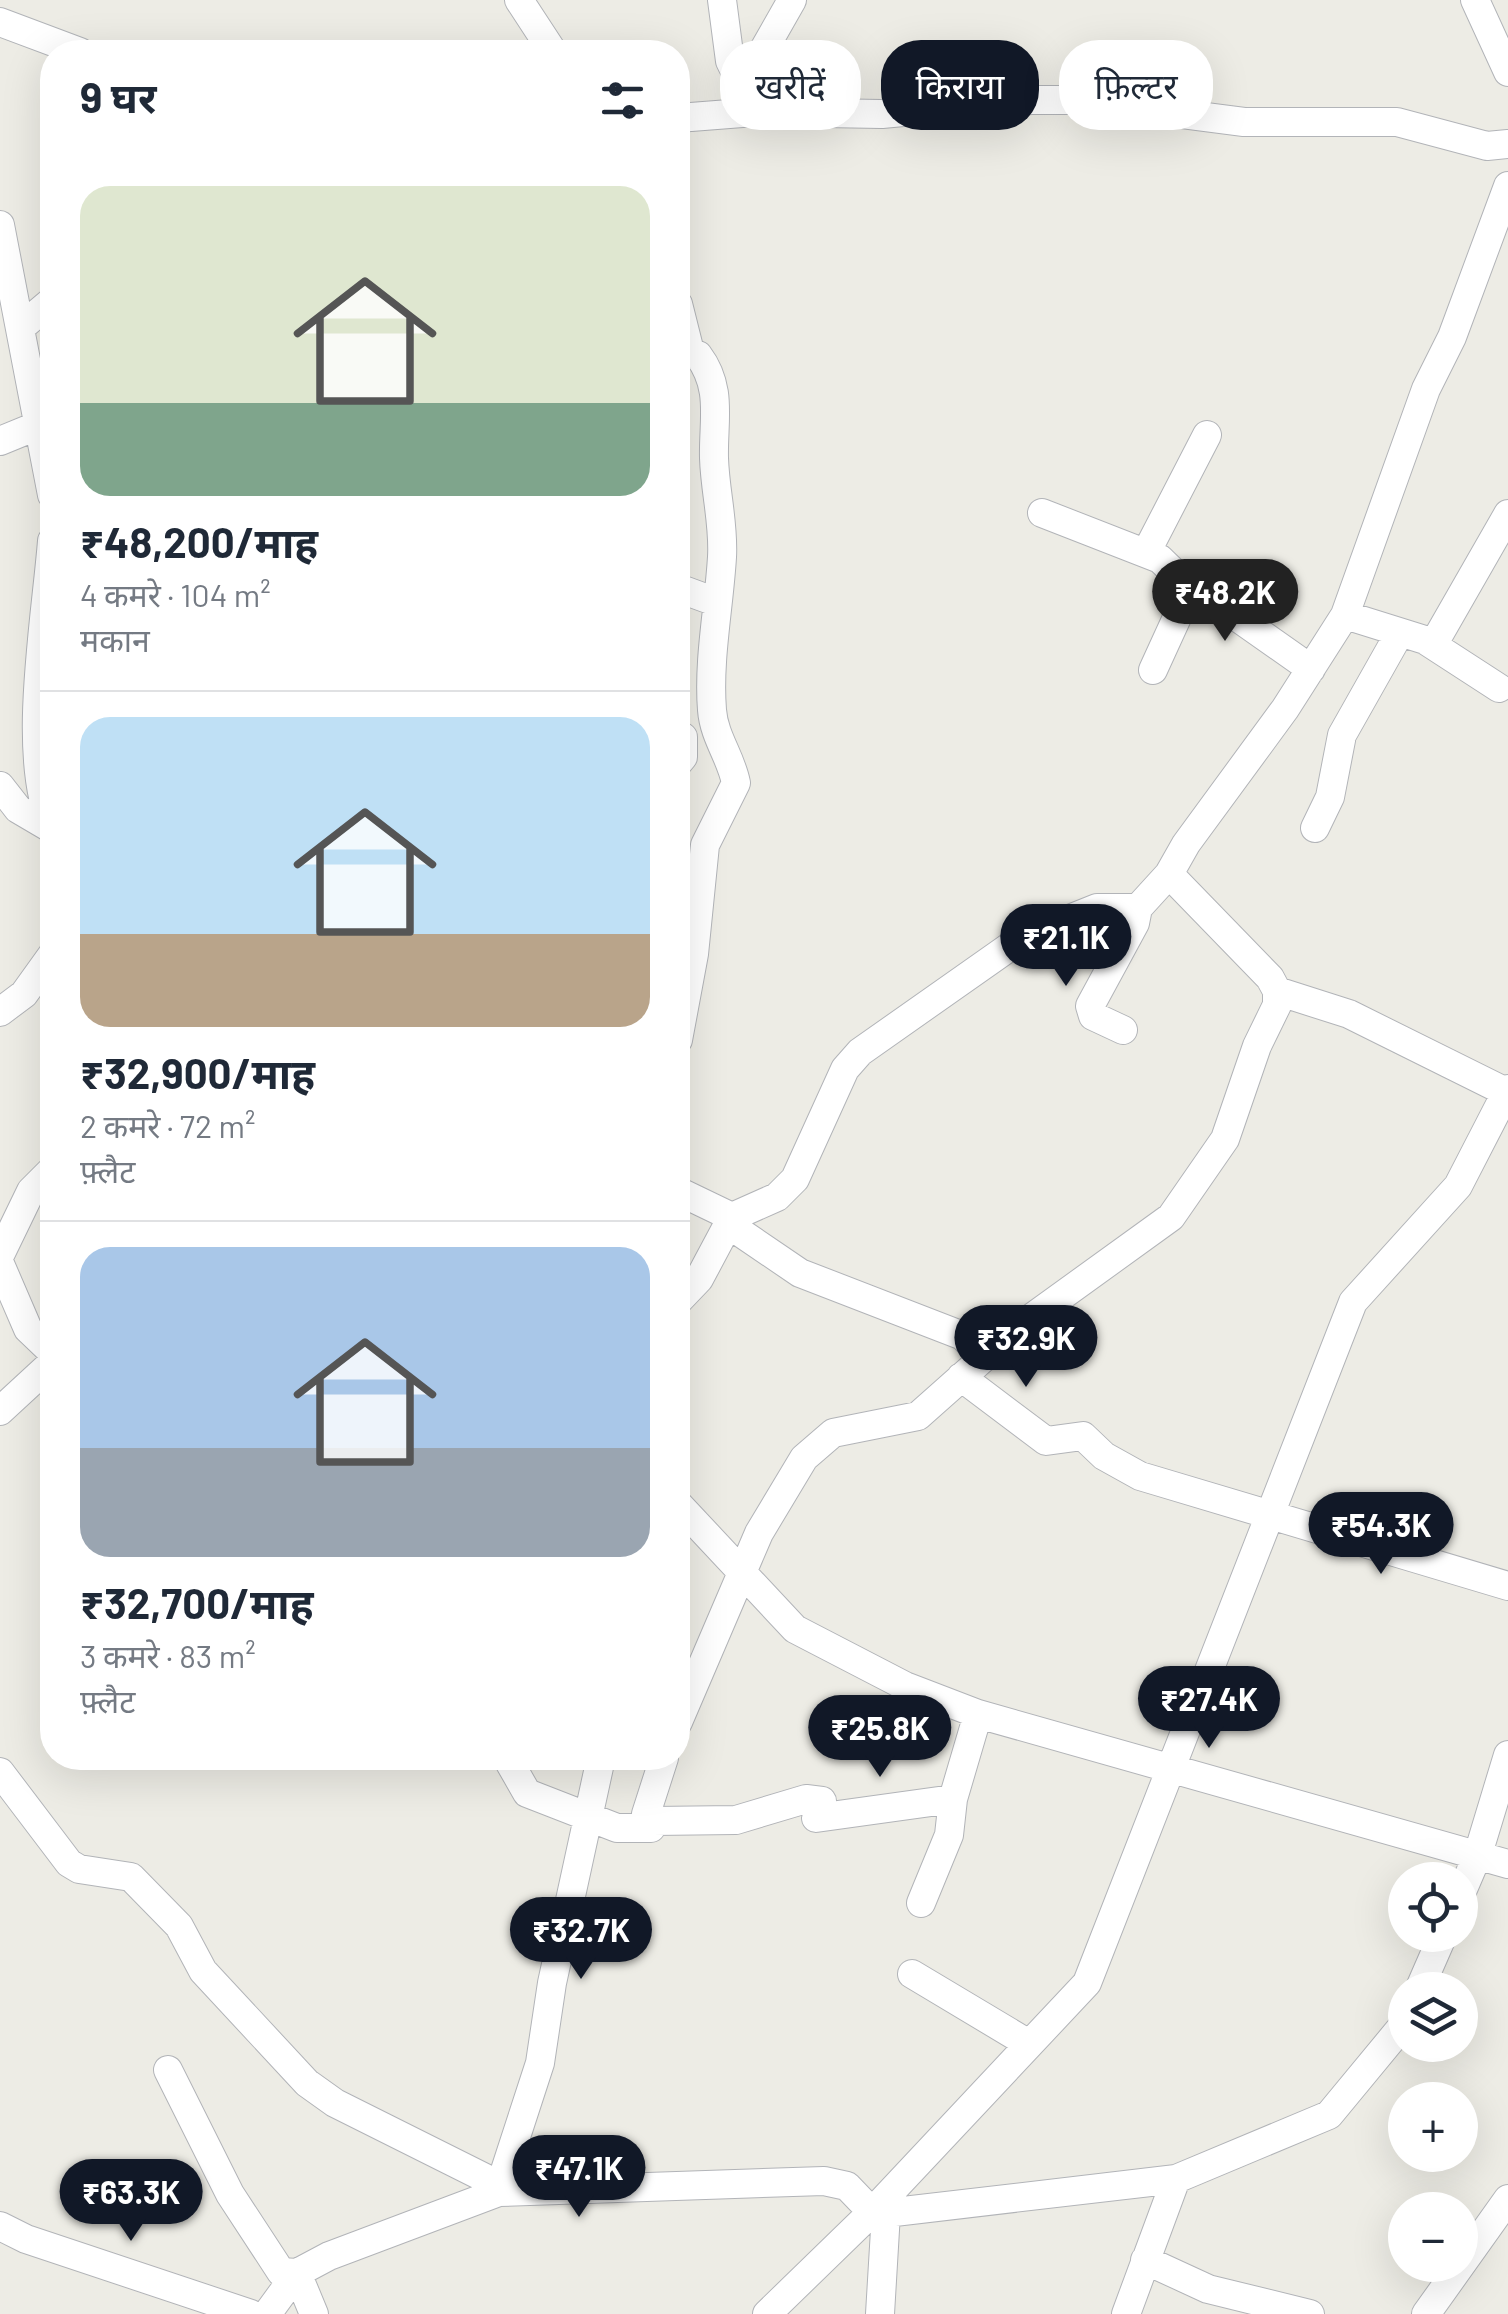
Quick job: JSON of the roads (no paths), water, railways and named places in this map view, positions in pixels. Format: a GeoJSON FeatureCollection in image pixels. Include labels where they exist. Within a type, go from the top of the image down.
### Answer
{"type":"FeatureCollection","features":[{"type":"Feature","properties":{"kind":"street"},"geometry":{"type":"LineString","coordinates":[[518,0],[544,40]]}},
{"type":"Feature","properties":{"kind":"street"},"geometry":{"type":"LineString","coordinates":[[722,0],[727,40]]}},
{"type":"Feature","properties":{"kind":"street"},"geometry":{"type":"LineString","coordinates":[[775,40],[792,0]]}},
{"type":"Feature","properties":{"kind":"street"},"geometry":{"type":"LineString","coordinates":[[1475,0],[1508,72]]}},
{"type":"Feature","properties":{"kind":"street"},"geometry":{"type":"LineString","coordinates":[[0,22],[48,40]]}},
{"type":"Feature","properties":{"kind":"street"},"geometry":{"type":"LineString","coordinates":[[861,112],[882,114],[1031,100],[1074,100],[1244,122],[1397,122],[1487,146],[1508,144]]}},
{"type":"Feature","properties":{"kind":"street"},"geometry":{"type":"LineString","coordinates":[[690,115],[720,107]]}},
{"type":"Feature","properties":{"kind":"street"},"geometry":{"type":"LineString","coordinates":[[1123,1030],[1093,1016],[1090,1006],[1136,923],[1138,908],[1169,874],[1345,615],[1426,389],[1452,338],[1508,186]]}},
{"type":"Feature","properties":{"kind":"street"},"geometry":{"type":"LineString","coordinates":[[0,225],[40,430]]}},
{"type":"Feature","properties":{"kind":"street"},"geometry":{"type":"LineString","coordinates":[[20,328],[40,312]]}},
{"type":"Feature","properties":{"kind":"street"},"geometry":{"type":"LineString","coordinates":[[690,353],[698,355],[706,366],[716,399],[714,457],[723,526],[711,706],[717,736],[736,783],[705,845],[690,976]]}},
{"type":"Feature","properties":{"kind":"street"},"geometry":{"type":"LineString","coordinates":[[0,440],[39,425]]}},
{"type":"Feature","properties":{"kind":"street"},"geometry":{"type":"LineString","coordinates":[[1146,552],[1208,435]]}},
{"type":"Feature","properties":{"kind":"street"},"geometry":{"type":"LineString","coordinates":[[1042,513],[1146,552],[1174,570],[1195,593],[1210,598],[1312,668]]}},
{"type":"Feature","properties":{"kind":"street"},"geometry":{"type":"LineString","coordinates":[[1432,645],[1508,514]]}},
{"type":"Feature","properties":{"kind":"street"},"geometry":{"type":"LineString","coordinates":[[690,592],[716,602]]}},
{"type":"Feature","properties":{"kind":"street"},"geometry":{"type":"LineString","coordinates":[[1153,670],[1185,600],[1195,593]]}},
{"type":"Feature","properties":{"kind":"street"},"geometry":{"type":"LineString","coordinates":[[1345,615],[1414,636],[1499,688]]}},
{"type":"Feature","properties":{"kind":"street"},"geometry":{"type":"LineString","coordinates":[[1315,828],[1330,797],[1342,735],[1399,634]]}},
{"type":"Feature","properties":{"kind":"street"},"geometry":{"type":"LineString","coordinates":[[40,715],[40,794]]}},
{"type":"Feature","properties":{"kind":"street"},"geometry":{"type":"LineString","coordinates":[[0,786],[18,809],[40,821]]}},
{"type":"Feature","properties":{"kind":"street"},"geometry":{"type":"LineString","coordinates":[[690,1694],[742,1570],[792,1474],[816,1446],[847,1428],[918,1416],[1016,1328],[1171,1217],[1225,1139],[1276,1005],[1277,991],[1270,978],[1169,874]]}},
{"type":"Feature","properties":{"kind":"street"},"geometry":{"type":"LineString","coordinates":[[690,1289],[699,1280],[730,1220],[777,1198],[795,1179],[845,1069],[860,1052],[1022,938],[1097,908],[1138,908]]}},
{"type":"Feature","properties":{"kind":"street"},"geometry":{"type":"LineString","coordinates":[[0,1012],[24,994],[40,972]]}},
{"type":"Feature","properties":{"kind":"street"},"geometry":{"type":"LineString","coordinates":[[767,2314],[879,2212],[1088,1982],[1353,1302],[1458,1186],[1507,1090],[1349,1014],[1277,991]]}},
{"type":"Feature","properties":{"kind":"street"},"geometry":{"type":"LineString","coordinates":[[0,1255],[31,1192],[40,1183]]}},
{"type":"Feature","properties":{"kind":"street"},"geometry":{"type":"LineString","coordinates":[[690,1197],[730,1220],[800,1273],[963,1336],[983,1358]]}},
{"type":"Feature","properties":{"kind":"street"},"geometry":{"type":"LineString","coordinates":[[0,1264],[10,1318],[28,1329],[40,1347]]}},
{"type":"Feature","properties":{"kind":"street"},"geometry":{"type":"LineString","coordinates":[[0,1411],[40,1374]]}},
{"type":"Feature","properties":{"kind":"street"},"geometry":{"type":"LineString","coordinates":[[961,1377],[1046,1441],[1083,1436],[1104,1456],[1140,1476],[1508,1586]]}},
{"type":"Feature","properties":{"kind":"street"},"geometry":{"type":"LineString","coordinates":[[690,1516],[795,1628],[925,1695],[978,1714],[1508,1864]]}},
{"type":"Feature","properties":{"kind":"street"},"geometry":{"type":"LineString","coordinates":[[921,1903],[947,1843],[953,1799],[978,1714]]}},
{"type":"Feature","properties":{"kind":"street"},"geometry":{"type":"LineString","coordinates":[[1475,1862],[1508,1755]]}},
{"type":"Feature","properties":{"kind":"street"},"geometry":{"type":"LineString","coordinates":[[514,1770],[527,1793],[618,1828],[652,1828]]}},
{"type":"Feature","properties":{"kind":"street"},"geometry":{"type":"LineString","coordinates":[[499,2189],[540,2063],[552,1982],[598,1770]]}},
{"type":"Feature","properties":{"kind":"street"},"geometry":{"type":"LineString","coordinates":[[660,1770],[647,1804],[646,1814],[653,1822],[736,1820],[806,1799],[819,1810],[953,1799]]}},
{"type":"Feature","properties":{"kind":"street"},"geometry":{"type":"LineString","coordinates":[[0,1772],[70,1863],[79,1869],[122,1874],[137,1882],[189,1940],[203,1971],[307,2083],[335,2103],[499,2189]]}},
{"type":"Feature","properties":{"kind":"street"},"geometry":{"type":"LineString","coordinates":[[912,1974],[1029,2044]]}},
{"type":"Feature","properties":{"kind":"street"},"geometry":{"type":"LineString","coordinates":[[267,2314],[298,2273],[329,2256],[499,2189],[824,2181],[847,2186],[879,2212],[1176,2179],[1329,2115],[1388,2044]]}},
{"type":"Feature","properties":{"kind":"street"},"geometry":{"type":"LineString","coordinates":[[168,2070],[230,2194],[281,2272],[298,2273]]}},
{"type":"Feature","properties":{"kind":"street"},"geometry":{"type":"LineString","coordinates":[[1126,2314],[1176,2179]]}},
{"type":"Feature","properties":{"kind":"street"},"geometry":{"type":"LineString","coordinates":[[1426,2314],[1508,2199]]}},
{"type":"Feature","properties":{"kind":"street"},"geometry":{"type":"LineString","coordinates":[[879,2212],[880,2314]]}},
{"type":"Feature","properties":{"kind":"street"},"geometry":{"type":"LineString","coordinates":[[0,2226],[26,2239],[250,2314]]}},
{"type":"Feature","properties":{"kind":"street"},"geometry":{"type":"LineString","coordinates":[[1145,2260],[1208,2288],[1310,2314]]}},
{"type":"Feature","properties":{"kind":"street"},"geometry":{"type":"LineString","coordinates":[[298,2273],[314,2314]]}}]}
